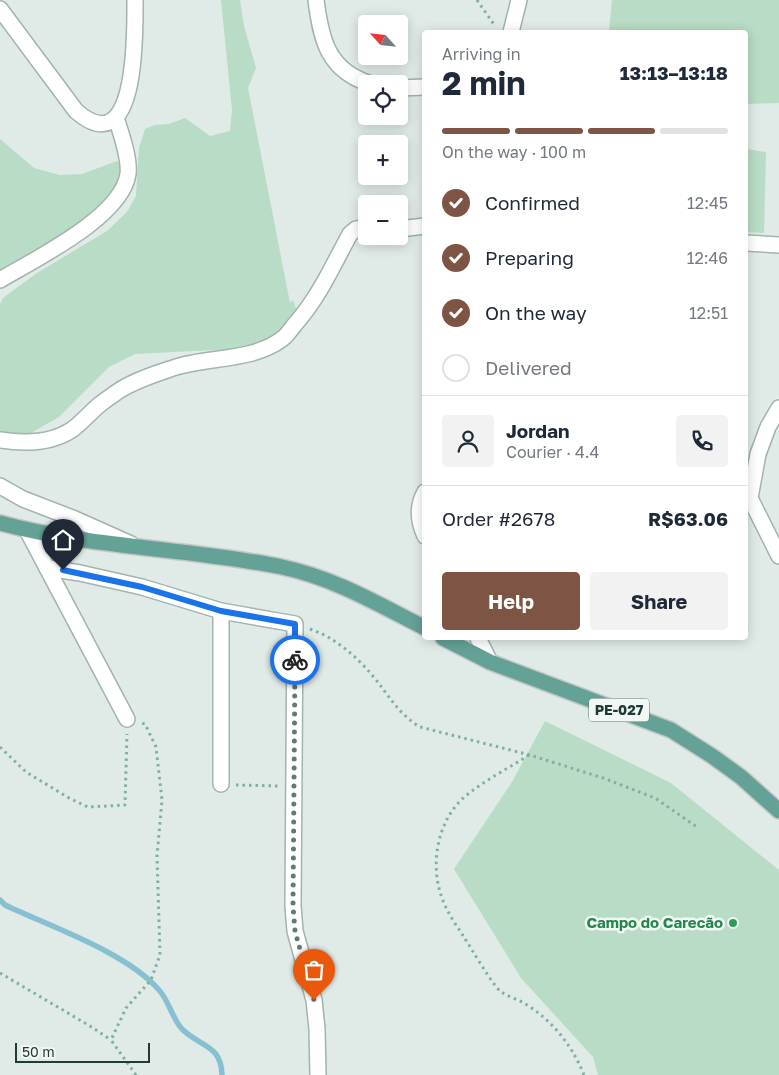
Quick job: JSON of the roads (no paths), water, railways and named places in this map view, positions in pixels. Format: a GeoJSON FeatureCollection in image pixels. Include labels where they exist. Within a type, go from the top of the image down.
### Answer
{"type":"FeatureCollection","features":[{"type":"Feature","properties":{"kind":"main road"},"geometry":{"type":"LineString","coordinates":[[0,523],[28,530],[140,548],[235,559],[283,568],[348,588],[422,626]]}},
{"type":"Feature","properties":{"kind":"main road","name":"PE-027"},"geometry":{"type":"LineString","coordinates":[[446,640],[490,662],[670,730],[712,756],[741,777],[779,811]]}},
{"type":"Feature","properties":{"kind":"street"},"geometry":{"type":"LineString","coordinates":[[0,9],[76,111],[84,118],[102,125],[116,118],[126,101],[130,83],[135,0]]}},
{"type":"Feature","properties":{"kind":"street"},"geometry":{"type":"LineString","coordinates":[[316,0],[325,46],[338,66],[358,79]]}},
{"type":"Feature","properties":{"kind":"street"},"geometry":{"type":"LineString","coordinates":[[512,30],[519,0]]}},
{"type":"Feature","properties":{"kind":"street"},"geometry":{"type":"LineString","coordinates":[[408,88],[422,87]]}},
{"type":"Feature","properties":{"kind":"street"},"geometry":{"type":"LineString","coordinates":[[0,280],[90,225],[118,198],[125,185],[128,173],[116,118]]}},
{"type":"Feature","properties":{"kind":"street"},"geometry":{"type":"LineString","coordinates":[[408,228],[422,226]]}},
{"type":"Feature","properties":{"kind":"street"},"geometry":{"type":"LineString","coordinates":[[0,440],[28,443],[52,439],[74,428],[99,405],[137,381],[175,367],[252,354],[268,348],[283,338],[305,313],[323,286],[350,234],[358,230]]}},
{"type":"Feature","properties":{"kind":"street"},"geometry":{"type":"LineString","coordinates":[[748,243],[779,245]]}},
{"type":"Feature","properties":{"kind":"street"},"geometry":{"type":"LineString","coordinates":[[779,408],[768,427],[758,454],[748,498],[779,556]]}},
{"type":"Feature","properties":{"kind":"street"},"geometry":{"type":"LineString","coordinates":[[0,486],[23,499],[140,548]]}},
{"type":"Feature","properties":{"kind":"street"},"geometry":{"type":"LineString","coordinates":[[422,500],[419,508],[422,527]]}},
{"type":"Feature","properties":{"kind":"street"},"geometry":{"type":"LineString","coordinates":[[28,530],[127,719]]}},
{"type":"Feature","properties":{"kind":"street"},"geometry":{"type":"LineString","coordinates":[[47,568],[80,573],[142,587],[221,611],[295,624],[293,906],[295,931],[314,1000],[317,1028],[318,1075]]}},
{"type":"Feature","properties":{"kind":"street"},"geometry":{"type":"LineString","coordinates":[[221,611],[221,784]]}},
{"type":"Feature","properties":{"kind":"street"},"geometry":{"type":"LineString","coordinates":[[479,640],[490,662]]}},
{"type":"Feature","properties":{"kind":"waterway"},"geometry":{"type":"LineString","coordinates":[[0,900],[5,905],[108,952],[145,976],[162,994],[182,1029],[208,1047],[218,1057],[222,1075]]}},
{"type":"Feature","properties":{"kind":"place","name":"Campo do Carecão"},"geometry":{"type":"Point","coordinates":[733,923]}}]}
